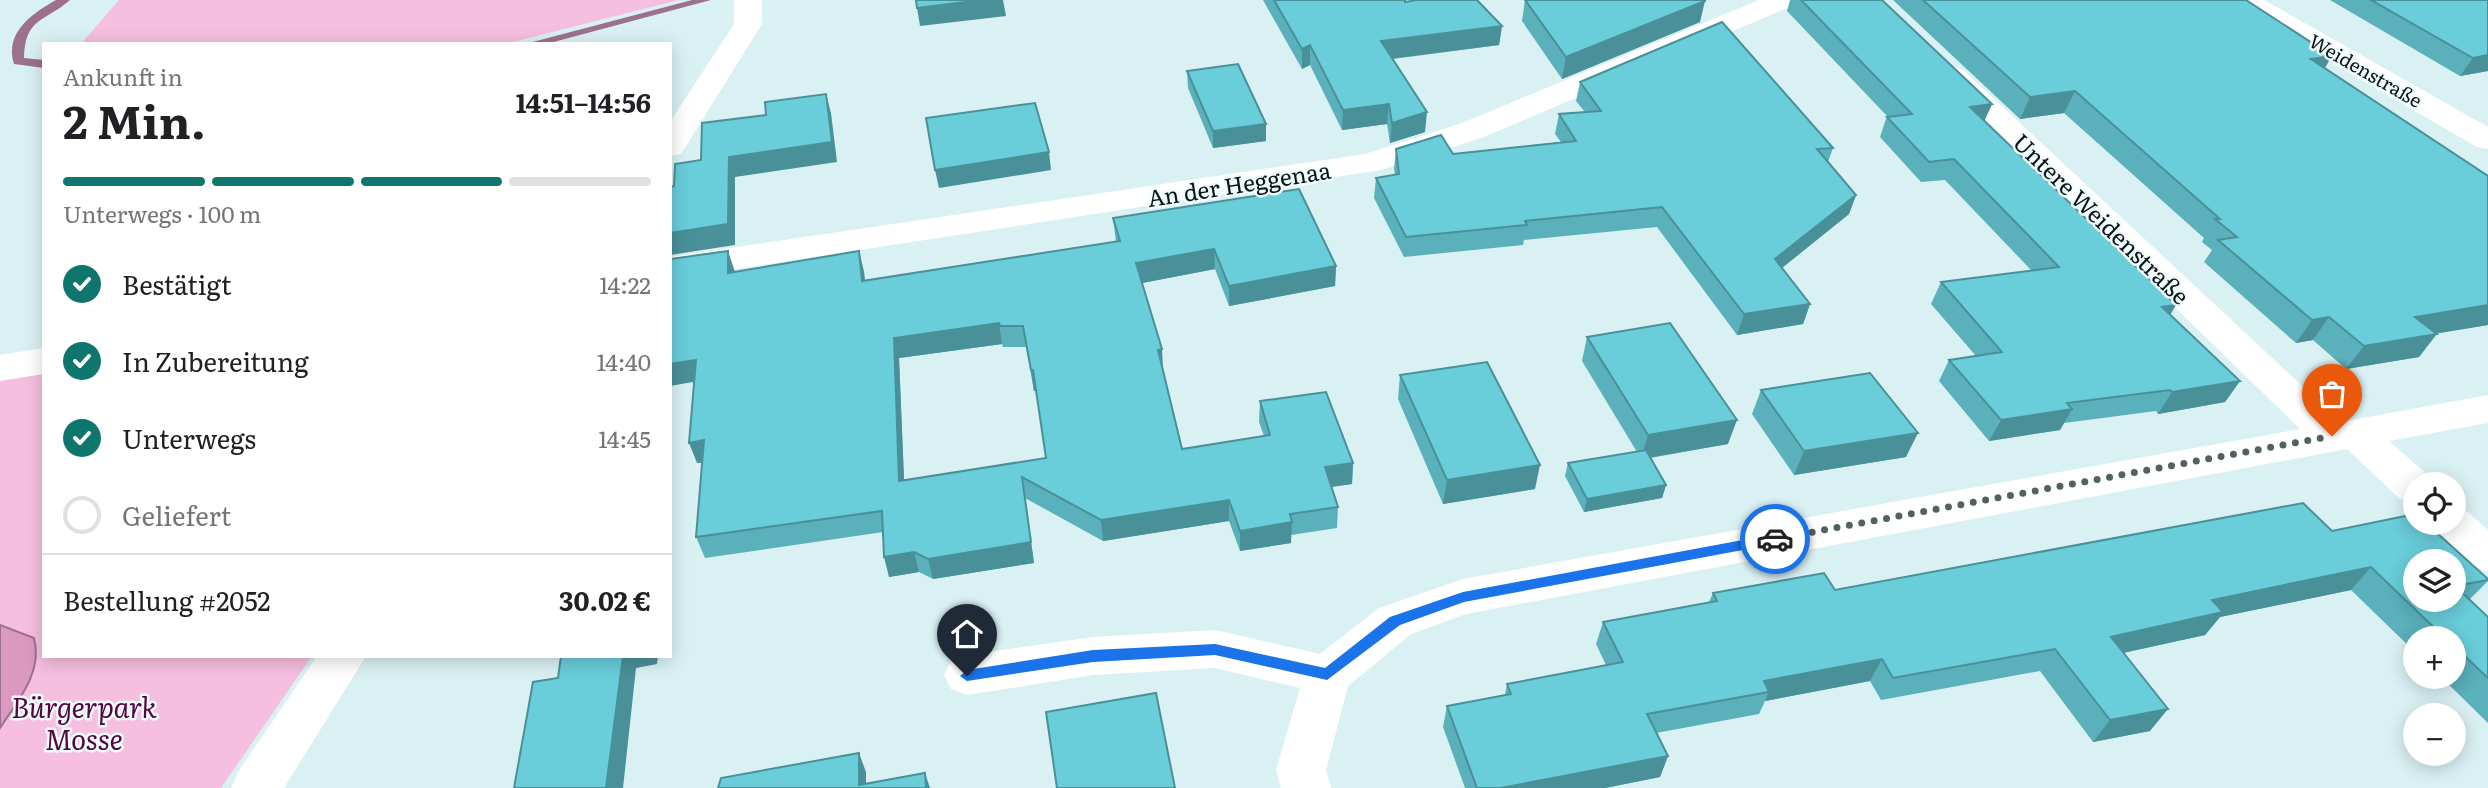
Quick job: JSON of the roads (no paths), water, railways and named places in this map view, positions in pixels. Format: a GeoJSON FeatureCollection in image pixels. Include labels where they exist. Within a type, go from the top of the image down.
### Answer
{"type":"FeatureCollection","features":[{"type":"Feature","properties":{"kind":"street"},"geometry":{"type":"LineString","coordinates":[[672,144],[748,24],[748,0]]}},
{"type":"Feature","properties":{"kind":"street","name":"An der Heggenaa"},"geometry":{"type":"LineString","coordinates":[[672,268],[1370,163],[1473,130],[1782,0]]}},
{"type":"Feature","properties":{"kind":"street","name":"Weidenstraße"},"geometry":{"type":"LineString","coordinates":[[2245,0],[2488,140]]}},
{"type":"Feature","properties":{"kind":"street","name":"Untere Weidenstraße"},"geometry":{"type":"LineString","coordinates":[[1933,57],[2343,434],[2403,479]]}},
{"type":"Feature","properties":{"kind":"street"},"geometry":{"type":"LineString","coordinates":[[0,368],[42,361]]}},
{"type":"Feature","properties":{"kind":"street"},"geometry":{"type":"LineString","coordinates":[[1306,788],[1301,770],[1327,675],[1395,621],[1463,597],[2488,409]]}},
{"type":"Feature","properties":{"kind":"street"},"geometry":{"type":"LineString","coordinates":[[2466,535],[2488,555]]}},
{"type":"Feature","properties":{"kind":"street"},"geometry":{"type":"LineString","coordinates":[[967,676],[1093,656],[1215,649],[1327,675]]}},
{"type":"Feature","properties":{"kind":"street"},"geometry":{"type":"LineString","coordinates":[[256,788],[342,658]]}},
{"type":"Feature","properties":{"kind":"waterway"},"geometry":{"type":"LineString","coordinates":[[42,64],[18,61],[20,38],[29,23],[64,0]]}},
{"type":"Feature","properties":{"kind":"waterway"},"geometry":{"type":"LineString","coordinates":[[539,42],[705,0]]}},
{"type":"Feature","properties":{"kind":"park label","name":"Bürgerpark Mosse"},"geometry":{"type":"Point","coordinates":[84,722]}}]}
